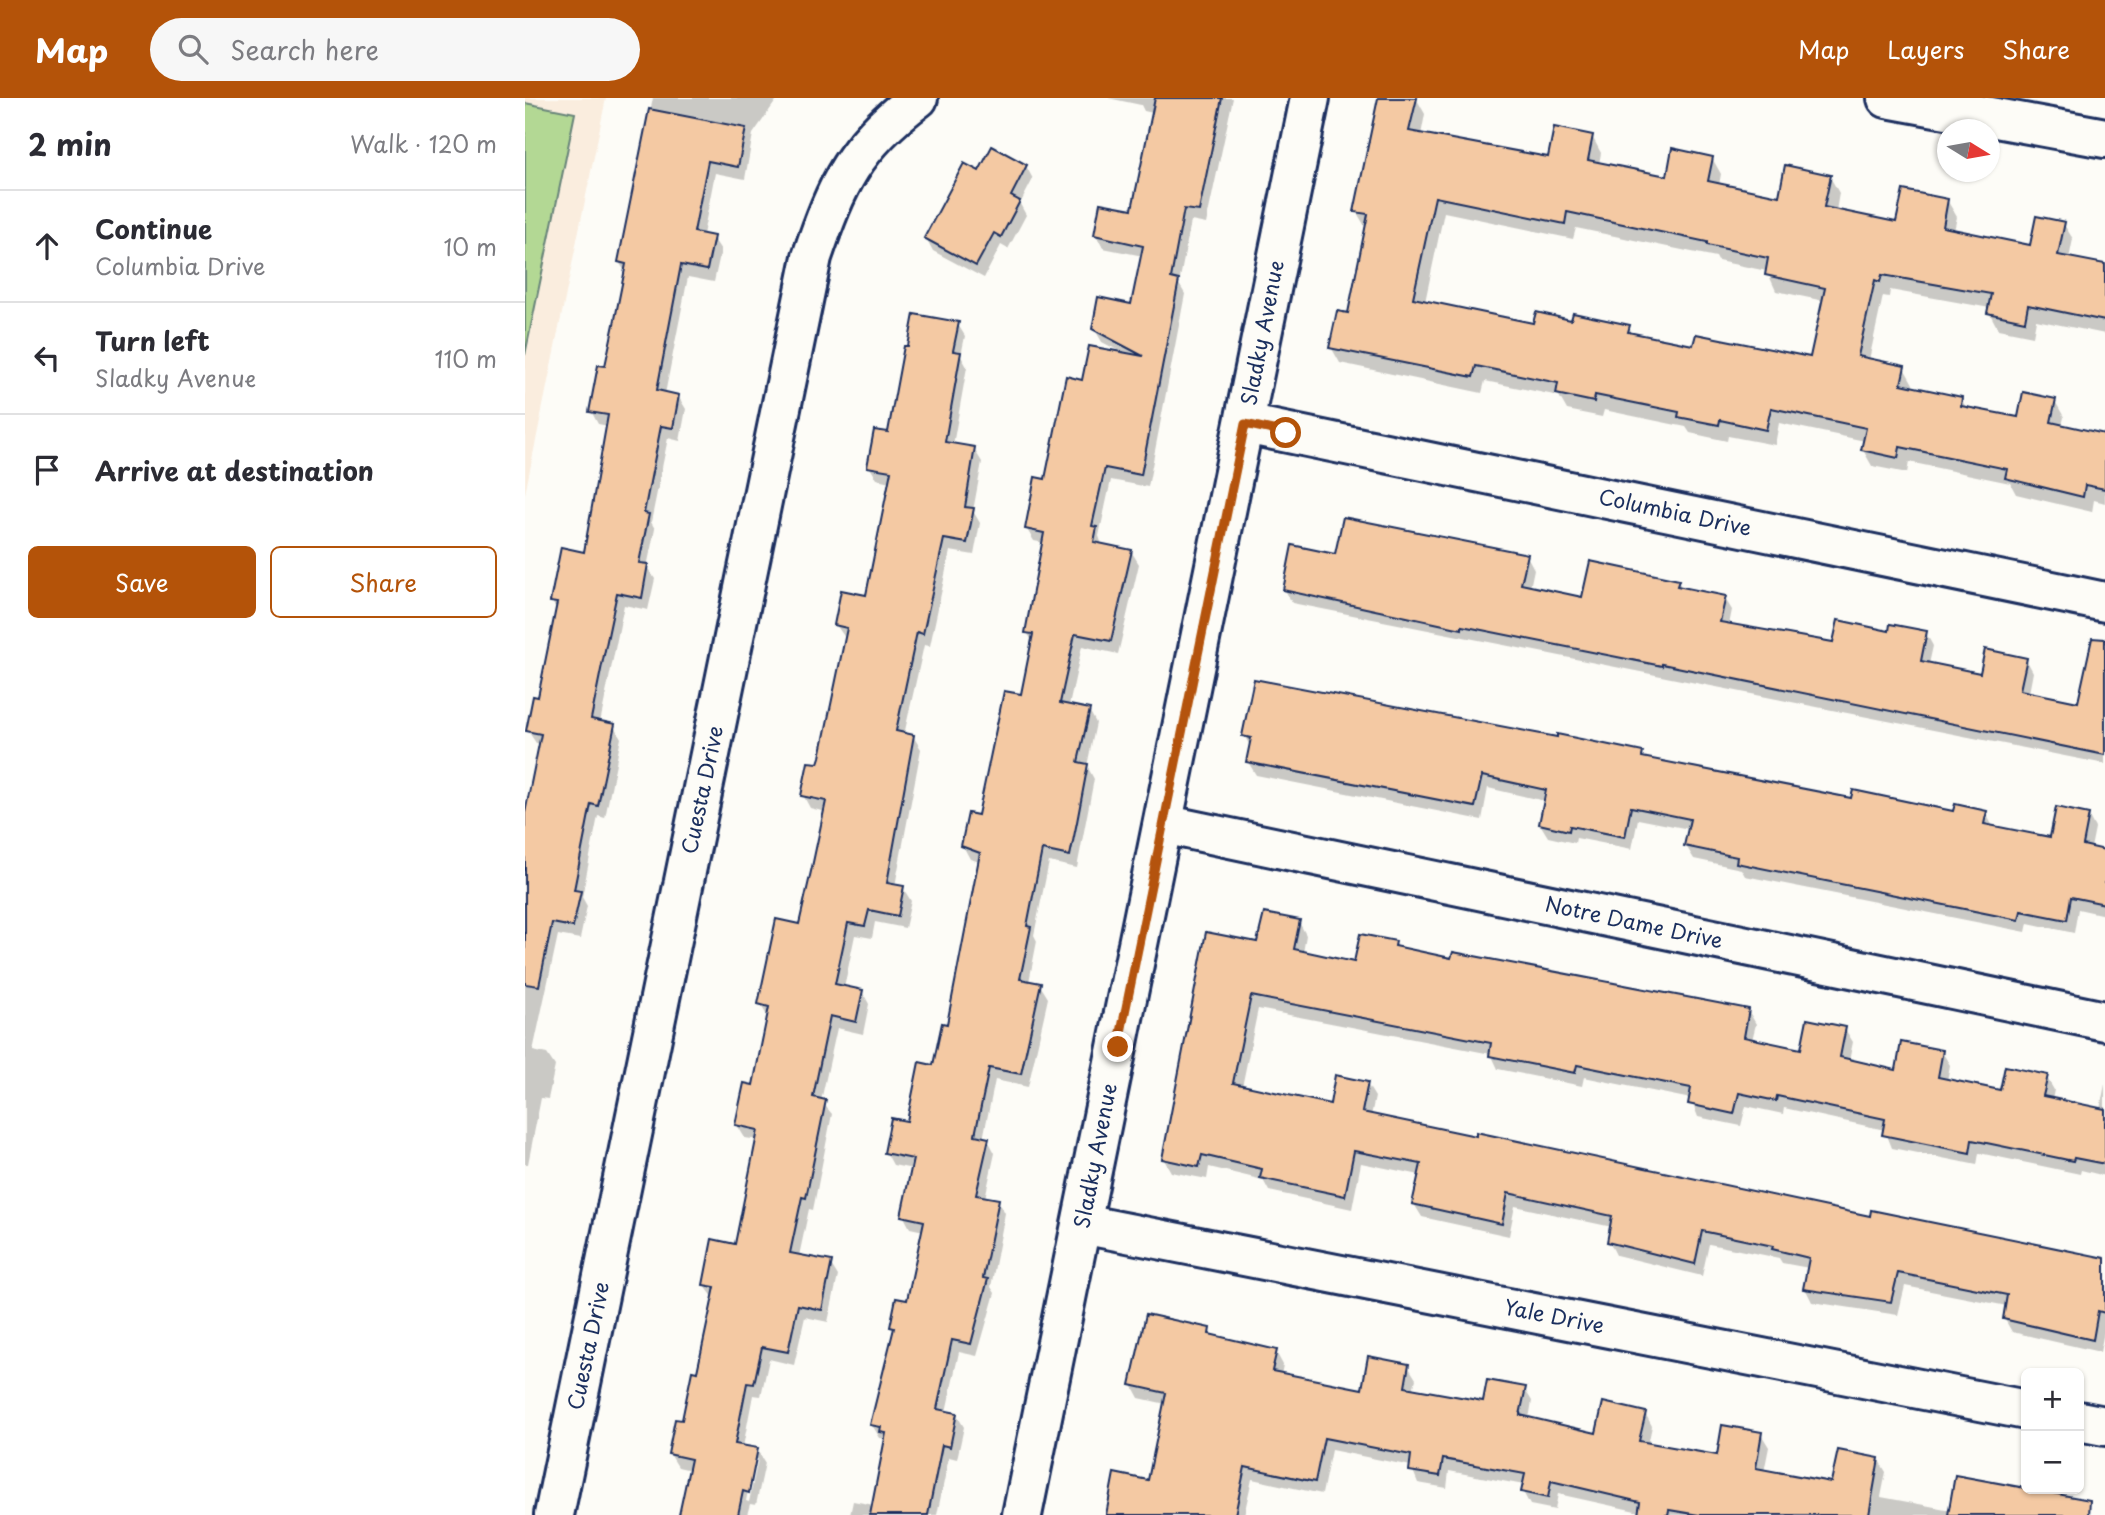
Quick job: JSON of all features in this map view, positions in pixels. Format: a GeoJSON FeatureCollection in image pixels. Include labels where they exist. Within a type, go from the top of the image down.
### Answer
{"type":"FeatureCollection","features":[{"type":"Feature","properties":{"kind":"street"},"geometry":{"type":"LineString","coordinates":[[863,147],[891,98]]}},
{"type":"Feature","properties":{"kind":"street","name":"Cuesta Drive"},"geometry":{"type":"LineString","coordinates":[[554,1515],[812,257],[832,197],[863,147],[918,98]]}},
{"type":"Feature","properties":{"kind":"street","name":"Sladky Avenue"},"geometry":{"type":"LineString","coordinates":[[1022,1515],[1310,98]]}},
{"type":"Feature","properties":{"kind":"street"},"geometry":{"type":"LineString","coordinates":[[1887,98],[2105,138]]}},
{"type":"Feature","properties":{"kind":"street","name":"Columbia Drive"},"geometry":{"type":"LineString","coordinates":[[1245,424],[2105,602]]}},
{"type":"Feature","properties":{"kind":"street","name":"Notre Dame Drive"},"geometry":{"type":"LineString","coordinates":[[1163,824],[2105,1021]]}},
{"type":"Feature","properties":{"kind":"street","name":"Yale Drive"},"geometry":{"type":"LineString","coordinates":[[1082,1224],[2021,1409]]}},
{"type":"Feature","properties":{"kind":"street"},"geometry":{"type":"LineString","coordinates":[[2084,1422],[2105,1426]]}},
{"type":"Feature","properties":{"kind":"shaded area"},"geometry":{"type":"Polygon","coordinates":[[[525,98],[606,98],[525,494],[525,98]]]}},
{"type":"Feature","properties":{"kind":"green space"},"geometry":{"type":"Polygon","coordinates":[[[525,103],[575,113],[525,355],[525,103]]]}},
{"type":"Feature","properties":{"kind":"building"},"geometry":{"type":"Polygon","coordinates":[[[1155,98],[1222,98],[1199,211],[1184,209],[1171,278],[1179,280],[1141,475],[1105,468],[1092,526],[1097,527],[1094,542],[1132,550],[1111,641],[1075,634],[1060,703],[1090,709],[1078,762],[1088,764],[1070,856],[1042,850],[1027,926],[1031,927],[1020,979],[1041,983],[1021,1074],[989,1068],[975,1135],[989,1138],[976,1195],[999,1199],[983,1278],[988,1279],[971,1344],[952,1340],[937,1409],[957,1413],[950,1447],[942,1445],[928,1515],[870,1515],[886,1433],[880,1432],[881,1427],[870,1425],[894,1328],[890,1327],[896,1298],[907,1300],[924,1221],[901,1216],[913,1159],[884,1153],[891,1118],[907,1121],[919,1062],[933,1065],[942,1023],[947,1024],[980,853],[961,846],[968,813],[978,815],[1004,691],[1021,694],[1033,634],[1025,633],[1044,533],[1025,529],[1035,477],[1045,479],[1066,376],[1082,380],[1089,346],[1143,356],[1092,329],[1098,297],[1131,304],[1143,246],[1094,235],[1100,203],[1132,209],[1155,98]]]}},
{"type":"Feature","properties":{"kind":"building"},"geometry":{"type":"Polygon","coordinates":[[[1378,98],[1417,98],[1409,131],[1548,157],[1554,127],[1593,135],[1588,160],[1667,176],[1672,148],[1713,157],[1708,181],[1779,196],[1785,165],[1831,175],[1824,207],[1896,222],[1903,190],[1948,199],[1943,227],[2030,245],[2036,216],[2065,222],[2058,255],[2105,264],[2105,321],[2028,305],[2025,321],[1987,313],[1991,294],[1882,275],[1880,282],[1875,280],[1858,356],[1905,366],[1901,384],[1962,397],[1961,406],[2018,417],[2023,392],[2056,399],[2051,422],[2105,434],[2105,489],[2085,485],[2083,497],[2005,478],[2007,469],[1900,447],[1898,458],[1861,450],[1866,428],[1771,408],[1766,430],[1720,420],[1719,425],[1678,417],[1679,412],[1595,395],[1594,402],[1556,394],[1558,383],[1476,366],[1473,377],[1329,348],[1337,311],[1348,313],[1368,214],[1354,212],[1378,98]],[[1435,197],[1413,298],[1533,323],[1536,312],[1571,320],[1573,313],[1630,325],[1628,332],[1693,345],[1696,334],[1810,357],[1825,288],[1765,275],[1768,258],[1707,245],[1707,242],[1567,212],[1565,224],[1435,197]]]}},
{"type":"Feature","properties":{"kind":"building"},"geometry":{"type":"Polygon","coordinates":[[[649,109],[746,128],[738,167],[708,161],[694,232],[714,236],[707,270],[681,265],[657,390],[679,395],[673,428],[661,426],[644,513],[649,514],[639,563],[648,564],[642,598],[617,593],[591,719],[615,724],[598,806],[591,804],[574,890],[581,891],[573,927],[552,923],[539,986],[525,984],[525,813],[541,734],[526,731],[533,696],[538,697],[557,603],[550,602],[561,547],[584,552],[608,415],[589,412],[598,365],[605,366],[626,264],[618,262],[649,109]]]}},
{"type":"Feature","properties":{"kind":"building"},"geometry":{"type":"Polygon","coordinates":[[[992,146],[1027,165],[1011,196],[1020,201],[1001,237],[994,233],[976,266],[924,238],[964,163],[979,171],[992,146]]]}},
{"type":"Feature","properties":{"kind":"building"},"geometry":{"type":"Polygon","coordinates":[[[914,314],[959,322],[953,351],[961,352],[945,442],[975,447],[965,507],[974,508],[967,543],[944,539],[923,634],[917,632],[896,731],[914,735],[887,883],[904,886],[898,916],[869,910],[865,926],[848,923],[835,984],[863,990],[856,1022],[830,1016],[813,1097],[826,1100],[806,1198],[802,1197],[790,1253],[832,1261],[822,1310],[798,1305],[788,1352],[762,1347],[754,1384],[747,1383],[735,1444],[758,1448],[749,1493],[743,1491],[738,1515],[679,1515],[691,1459],[668,1454],[675,1419],[682,1420],[692,1371],[697,1372],[715,1287],[703,1285],[712,1239],[735,1244],[758,1130],[735,1125],[744,1083],[753,1085],[769,1007],[758,1004],[776,919],[799,924],[812,867],[826,801],[801,796],[808,762],[818,763],[820,757],[847,628],[834,625],[841,590],[866,595],[891,471],[867,467],[874,430],[888,432],[904,346],[908,346],[914,314]]]}},
{"type":"Feature","properties":{"kind":"building"},"geometry":{"type":"Polygon","coordinates":[[[1343,517],[1528,554],[1521,584],[1582,597],[1590,561],[1679,580],[1677,586],[1726,596],[1720,622],[1833,642],[1838,620],[1889,631],[1890,624],[1927,631],[1921,661],[1980,673],[1985,649],[2027,658],[2020,690],[2078,702],[2092,638],[2105,639],[2105,755],[1662,664],[1462,626],[1462,629],[1283,590],[1292,545],[1335,554],[1343,517]]]}},
{"type":"Feature","properties":{"kind":"building"},"geometry":{"type":"Polygon","coordinates":[[[1254,679],[1557,737],[1557,734],[1643,752],[1642,757],[1851,798],[1853,790],[1953,811],[1955,804],[1987,811],[1984,824],[2050,837],[2056,807],[2089,814],[2083,845],[2105,850],[2105,904],[2071,897],[2067,920],[2021,911],[2019,920],[1736,863],[1737,857],[1684,846],[1690,819],[1631,807],[1625,837],[1570,826],[1569,831],[1539,824],[1546,790],[1482,776],[1475,807],[1246,762],[1251,738],[1242,736],[1254,679]]]}},
{"type":"Feature","properties":{"kind":"building"},"geometry":{"type":"Polygon","coordinates":[[[1264,913],[1300,920],[1294,949],[1354,962],[1360,934],[1396,941],[1395,946],[1451,958],[1453,952],[1749,1009],[1744,1037],[1801,1049],[1807,1019],[1846,1027],[1840,1057],[1896,1070],[1901,1042],[1943,1050],[1938,1077],[2000,1090],[2005,1066],[2048,1075],[2043,1096],[2105,1109],[2105,1164],[2074,1158],[2073,1161],[1972,1140],[1970,1153],[1882,1135],[1885,1119],[1777,1096],[1776,1101],[1739,1093],[1734,1114],[1688,1104],[1691,1088],[1577,1065],[1575,1073],[1489,1056],[1491,1043],[1251,996],[1233,1083],[1330,1104],[1335,1075],[1368,1082],[1362,1112],[1476,1136],[1476,1132],[1870,1216],[1871,1210],[2105,1258],[2105,1313],[2098,1311],[2093,1340],[2003,1319],[2007,1295],[1898,1273],[1891,1302],[1803,1289],[1809,1258],[1772,1249],[1773,1246],[1702,1231],[1695,1264],[1607,1242],[1612,1216],[1508,1193],[1502,1224],[1412,1204],[1421,1164],[1354,1151],[1345,1196],[1260,1178],[1262,1169],[1202,1155],[1199,1167],[1162,1159],[1206,932],[1257,942],[1264,913]]]}},
{"type":"Feature","properties":{"kind":"building"},"geometry":{"type":"Polygon","coordinates":[[[1146,1314],[1210,1328],[1209,1334],[1277,1350],[1272,1371],[1362,1389],[1368,1356],[1409,1364],[1405,1387],[1483,1401],[1487,1380],[1526,1387],[1520,1415],[1596,1433],[1603,1402],[1646,1412],[1639,1441],[1717,1455],[1722,1425],[1762,1432],[1756,1468],[1831,1482],[1838,1450],[1879,1458],[1869,1515],[1699,1515],[1669,1510],[1668,1515],[1638,1515],[1640,1502],[1551,1481],[1548,1498],[1521,1492],[1525,1474],[1443,1459],[1440,1476],[1409,1471],[1411,1455],[1324,1438],[1315,1482],[1245,1467],[1235,1515],[1106,1515],[1114,1473],[1148,1480],[1166,1393],[1130,1385],[1146,1314]]]}},
{"type":"Feature","properties":{"kind":"building"},"geometry":{"type":"Polygon","coordinates":[[[1955,1475],[2021,1487],[2021,1494],[2058,1494],[2090,1500],[2089,1515],[1948,1515],[1955,1475]]]}},
{"type":"Feature","properties":{"kind":"route"},"geometry":{"type":"LineString","coordinates":[[1118,1047],[1245,424],[1286,433]]}}]}
